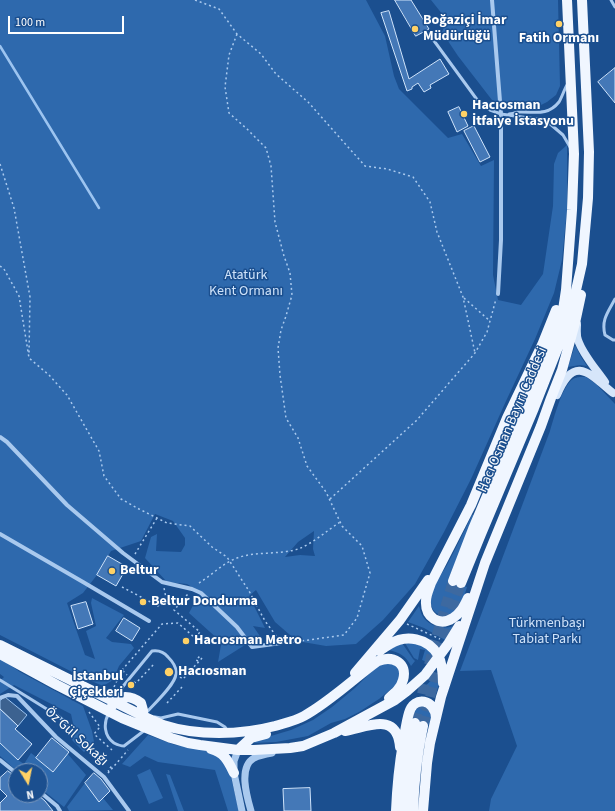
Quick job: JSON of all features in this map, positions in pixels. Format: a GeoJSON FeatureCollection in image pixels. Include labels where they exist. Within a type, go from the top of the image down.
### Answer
{"type":"FeatureCollection","features":[{"type":"Feature","properties":{"kind":"main road"},"geometry":{"type":"LineString","coordinates":[[478,581],[463,608],[454,618],[444,621],[433,618],[429,614],[426,602],[431,583],[471,505],[508,418],[548,331],[557,307],[568,267],[574,154],[567,0]]}},
{"type":"Feature","properties":{"kind":"main road"},"geometry":{"type":"LineString","coordinates":[[441,697],[478,581],[541,426],[562,370],[581,299],[583,282],[582,264],[588,198],[589,152],[582,0]]}},
{"type":"Feature","properties":{"kind":"main road","name":"Hacı Osman Bayırı Caddesi"},"geometry":{"type":"LineString","coordinates":[[568,267],[563,310],[556,333],[473,529],[457,582],[484,527],[564,332],[570,316],[582,264]]}},
{"type":"Feature","properties":{"kind":"main road"},"geometry":{"type":"LineString","coordinates":[[578,313],[578,339],[590,360],[614,394]]}},
{"type":"Feature","properties":{"kind":"main road"},"geometry":{"type":"LineString","coordinates":[[541,426],[555,401],[564,380],[572,373],[582,371],[593,375],[614,394]]}},
{"type":"Feature","properties":{"kind":"main road"},"geometry":{"type":"LineString","coordinates":[[341,690],[400,620],[422,590],[433,570],[445,555]]}},
{"type":"Feature","properties":{"kind":"main road"},"geometry":{"type":"LineString","coordinates":[[0,654],[122,718],[171,738],[188,743],[238,750],[290,748],[303,746],[334,733],[395,700],[416,683],[439,658],[470,606]]}},
{"type":"Feature","properties":{"kind":"main road"},"geometry":{"type":"LineString","coordinates":[[362,666],[390,644],[404,639],[424,642],[432,648],[439,658],[442,666],[443,685],[427,763],[422,811]]}},
{"type":"Feature","properties":{"kind":"main road"},"geometry":{"type":"LineString","coordinates":[[0,645],[164,725],[194,731],[230,733],[266,728],[293,721]]}},
{"type":"Feature","properties":{"kind":"main road"},"geometry":{"type":"LineString","coordinates":[[238,750],[251,738],[276,731],[315,709],[378,661],[384,659],[394,659],[399,662],[402,667],[404,674],[403,680],[399,688],[382,707]]}},
{"type":"Feature","properties":{"kind":"main road"},"geometry":{"type":"LineString","coordinates":[[110,711],[114,701]]}},
{"type":"Feature","properties":{"kind":"main road"},"geometry":{"type":"LineString","coordinates":[[396,811],[401,755],[410,708],[418,702],[423,701],[429,703],[435,710],[436,720]]}},
{"type":"Feature","properties":{"kind":"main road"},"geometry":{"type":"LineString","coordinates":[[334,733],[387,724],[393,728],[398,735],[401,755]]}},
{"type":"Feature","properties":{"kind":"main road"},"geometry":{"type":"LineString","coordinates":[[403,811],[408,761],[419,725],[413,811]]}},
{"type":"Feature","properties":{"kind":"main road"},"geometry":{"type":"LineString","coordinates":[[200,745],[215,750],[223,755],[227,759],[234,773]]}},
{"type":"Feature","properties":{"kind":"street"},"geometry":{"type":"LineString","coordinates":[[492,0],[501,114],[501,240],[498,294]]}},
{"type":"Feature","properties":{"kind":"street"},"geometry":{"type":"LineString","coordinates":[[0,437],[7,442],[67,505],[131,559],[162,582],[192,589],[201,593],[237,627],[252,647],[281,644]]}},
{"type":"Feature","properties":{"kind":"street"},"geometry":{"type":"LineString","coordinates":[[0,534],[149,621]]}},
{"type":"Feature","properties":{"kind":"street","name":"Öz Gül Sokağı"},"geometry":{"type":"LineString","coordinates":[[0,698],[8,695],[17,696],[56,736],[104,777],[129,811]]}},
{"type":"Feature","properties":{"kind":"street"},"geometry":{"type":"LineString","coordinates":[[251,811],[246,792],[245,778],[248,763],[263,755],[290,748]]}},
{"type":"Feature","properties":{"kind":"street"},"geometry":{"type":"LineString","coordinates":[[238,750],[234,761],[234,773],[242,811]]}},
{"type":"Feature","properties":{"kind":"street"},"geometry":{"type":"LineString","coordinates":[[0,760],[8,766]]}},
{"type":"Feature","properties":{"kind":"street"},"geometry":{"type":"LineString","coordinates":[[48,799],[57,806],[60,811]]}},
{"type":"Feature","properties":{"kind":"lane"},"geometry":{"type":"LineString","coordinates":[[612,0],[615,7]]}},
{"type":"Feature","properties":{"kind":"lane"},"geometry":{"type":"LineString","coordinates":[[432,38],[478,101],[490,110],[501,114],[536,119],[549,123],[568,141],[574,154]]}},
{"type":"Feature","properties":{"kind":"lane"},"geometry":{"type":"LineString","coordinates":[[508,115],[518,112],[536,113],[554,107],[559,101],[571,78]]}},
{"type":"Feature","properties":{"kind":"lane"},"geometry":{"type":"LineString","coordinates":[[615,299],[606,314],[604,322],[606,335],[615,340]]}},
{"type":"Feature","properties":{"kind":"lane"},"geometry":{"type":"LineString","coordinates":[[114,701],[120,690],[152,651],[166,654],[173,662],[176,673],[172,684],[143,716]]}},
{"type":"Feature","properties":{"kind":"lane"},"geometry":{"type":"LineString","coordinates":[[0,680],[58,716],[70,726]]}},
{"type":"Feature","properties":{"kind":"lane"},"geometry":{"type":"LineString","coordinates":[[110,711],[106,722],[107,736],[120,746],[124,746],[147,728]]}},
{"type":"Feature","properties":{"kind":"lane"},"geometry":{"type":"LineString","coordinates":[[143,716],[160,718],[178,714],[186,715],[217,722],[225,727],[230,733]]}},
{"type":"Feature","properties":{"kind":"path"},"geometry":{"type":"LineString","coordinates":[[195,0],[219,9],[237,34],[261,54],[276,74],[308,102],[365,166],[387,169],[413,177],[430,202],[437,232],[463,297],[475,353]]}},
{"type":"Feature","properties":{"kind":"path"},"geometry":{"type":"LineString","coordinates":[[0,266],[4,269],[18,296],[29,358],[49,375],[67,395],[99,451],[104,476],[121,499],[167,523],[190,526],[212,547],[227,557],[281,644],[344,635],[357,618],[370,573],[362,546],[342,526],[329,499],[308,466],[298,438],[286,418],[278,348],[281,330],[292,294],[290,273],[275,222],[271,166],[266,148],[229,113],[225,87],[229,55],[237,34]]}},
{"type":"Feature","properties":{"kind":"path"},"geometry":{"type":"LineString","coordinates":[[0,164],[14,208],[30,297],[29,358]]}},
{"type":"Feature","properties":{"kind":"path"},"geometry":{"type":"LineString","coordinates":[[329,499],[417,420],[475,353],[487,332],[498,294]]}},
{"type":"Feature","properties":{"kind":"path"},"geometry":{"type":"LineString","coordinates":[[463,297],[490,321]]}},
{"type":"Feature","properties":{"kind":"path"},"geometry":{"type":"LineString","coordinates":[[131,559],[157,518]]}},
{"type":"Feature","properties":{"kind":"path"},"geometry":{"type":"LineString","coordinates":[[199,584],[227,563],[238,558],[299,549],[326,533],[340,522]]}},
{"type":"Feature","properties":{"kind":"path"},"geometry":{"type":"LineString","coordinates":[[122,587],[158,606],[166,598],[162,582]]}},
{"type":"Feature","properties":{"kind":"path"},"geometry":{"type":"LineString","coordinates":[[122,670],[162,624],[178,623],[195,638],[200,632],[174,610],[192,589]]}},
{"type":"Feature","properties":{"kind":"path"},"geometry":{"type":"LineString","coordinates":[[400,620],[430,633],[448,644]]}},
{"type":"Feature","properties":{"kind":"path"},"geometry":{"type":"LineString","coordinates":[[176,673],[183,679],[199,662],[201,657]]}},
{"type":"Feature","properties":{"kind":"path"},"geometry":{"type":"LineString","coordinates":[[140,679],[155,663]]}},
{"type":"Feature","properties":{"kind":"path"},"geometry":{"type":"LineString","coordinates":[[187,674],[186,673],[188,671]]}},
{"type":"Feature","properties":{"kind":"path"},"geometry":{"type":"LineString","coordinates":[[167,703],[182,687]]}},
{"type":"Feature","properties":{"kind":"path"},"geometry":{"type":"LineString","coordinates":[[98,738],[112,750]]}},
{"type":"Feature","properties":{"kind":"path"},"geometry":{"type":"LineString","coordinates":[[104,777],[129,749]]}},
{"type":"Feature","properties":{"kind":"green space","name":"Atatürk Kent Ormanı"},"geometry":{"type":"Polygon","coordinates":[[[0,0],[366,0],[385,36],[394,76],[399,89],[448,138],[462,134],[481,166],[494,160],[493,275],[498,300],[521,305],[543,274],[553,206],[554,164],[558,153],[567,145],[567,209],[562,260],[554,293],[535,339],[471,479],[415,584],[383,620],[356,644],[326,646],[297,641],[275,622],[256,590],[249,596],[265,628],[253,626],[262,639],[245,645],[218,662],[221,645],[220,641],[189,613],[200,592],[187,584],[167,582],[145,558],[151,537],[157,534],[156,551],[181,552],[185,545],[185,538],[173,521],[155,514],[141,541],[111,551],[97,575],[83,593],[67,603],[85,655],[95,659],[86,631],[96,626],[91,603],[92,598],[124,615],[106,638],[112,642],[131,644],[134,648],[119,666],[113,680],[103,686],[82,677],[0,635],[0,0]],[[314,531],[298,542],[285,557],[300,555],[315,556],[313,549],[314,531]]]}},
{"type":"Feature","properties":{"kind":"green space"},"geometry":{"type":"Polygon","coordinates":[[[431,0],[558,0],[560,86],[556,95],[537,107],[511,106],[492,100],[458,56],[442,32],[447,20],[431,0]]]}},
{"type":"Feature","properties":{"kind":"green space"},"geometry":{"type":"Polygon","coordinates":[[[575,345],[587,366],[580,365],[568,367],[575,345]]]}},
{"type":"Feature","properties":{"kind":"green space","name":"Türkmenbaşı Tabiat Parkı"},"geometry":{"type":"Polygon","coordinates":[[[580,377],[586,377],[596,384],[615,404],[615,811],[489,811],[491,799],[517,746],[491,670],[460,671],[550,431],[562,395],[569,383],[580,377]]]}},
{"type":"Feature","properties":{"kind":"green space"},"geometry":{"type":"Polygon","coordinates":[[[472,515],[474,515],[448,580],[467,587],[465,593],[457,609],[448,615],[439,614],[435,612],[431,604],[434,589],[472,515]]]}},
{"type":"Feature","properties":{"kind":"green space"},"geometry":{"type":"Polygon","coordinates":[[[419,606],[422,615],[428,622],[444,628],[453,626],[445,640],[424,628],[408,622],[419,606]]]}},
{"type":"Feature","properties":{"kind":"green space"},"geometry":{"type":"Polygon","coordinates":[[[410,642],[421,645],[429,651],[433,657],[427,662],[422,660],[425,650],[420,649],[418,660],[414,658],[405,643],[410,642]]]}},
{"type":"Feature","properties":{"kind":"green space"},"geometry":{"type":"Polygon","coordinates":[[[402,643],[415,661],[411,666],[402,655],[388,650],[402,643]]]}},
{"type":"Feature","properties":{"kind":"green space"},"geometry":{"type":"Polygon","coordinates":[[[0,658],[20,672],[83,706],[92,731],[94,742],[84,752],[72,740],[75,733],[71,714],[14,685],[0,694],[0,681],[4,677],[0,674],[0,658]]]}},
{"type":"Feature","properties":{"kind":"green space"},"geometry":{"type":"Polygon","coordinates":[[[384,662],[391,662],[400,670],[400,677],[396,685],[379,699],[359,712],[345,719],[331,723],[308,736],[276,742],[255,743],[254,741],[291,730],[313,720],[332,707],[355,688],[374,669],[384,662]]]}},
{"type":"Feature","properties":{"kind":"green space"},"geometry":{"type":"Polygon","coordinates":[[[439,673],[439,684],[435,697],[424,693],[418,693],[439,673]]]}},
{"type":"Feature","properties":{"kind":"green space"},"geometry":{"type":"Polygon","coordinates":[[[423,705],[430,710],[430,725],[412,719],[417,709],[423,705]]]}},
{"type":"Feature","properties":{"kind":"green space"},"geometry":{"type":"Polygon","coordinates":[[[148,735],[175,745],[225,752],[239,811],[228,811],[215,770],[158,762],[145,756],[130,767],[122,764],[148,735]]]}},
{"type":"Feature","properties":{"kind":"green space"},"geometry":{"type":"Polygon","coordinates":[[[0,743],[22,763],[8,763],[0,756],[0,743]]]}},
{"type":"Feature","properties":{"kind":"green space"},"geometry":{"type":"Polygon","coordinates":[[[66,752],[86,775],[64,807],[48,794],[48,766],[51,768],[66,752]]]}},
{"type":"Feature","properties":{"kind":"green space"},"geometry":{"type":"Polygon","coordinates":[[[31,753],[44,763],[25,763],[31,753]]]}},
{"type":"Feature","properties":{"kind":"green space"},"geometry":{"type":"Polygon","coordinates":[[[150,769],[163,798],[149,804],[137,775],[150,769]]]}},
{"type":"Feature","properties":{"kind":"green space"},"geometry":{"type":"Polygon","coordinates":[[[166,774],[170,775],[184,811],[178,811],[166,774]]]}},
{"type":"Feature","properties":{"kind":"green space"},"geometry":{"type":"Polygon","coordinates":[[[85,783],[99,801],[103,798],[113,810],[69,811],[67,807],[85,783]]]}},
{"type":"Feature","properties":{"kind":"shaded area"},"geometry":{"type":"Polygon","coordinates":[[[5,697],[27,715],[18,726],[0,709],[0,701],[5,697]]]}},
{"type":"Feature","properties":{"kind":"building"},"geometry":{"type":"Polygon","coordinates":[[[395,0],[411,0],[429,29],[416,36],[395,0]]]}},
{"type":"Feature","properties":{"kind":"building"},"geometry":{"type":"Polygon","coordinates":[[[389,11],[409,79],[440,59],[449,74],[430,85],[431,88],[424,92],[418,83],[412,87],[412,89],[407,91],[381,13],[389,11]]]}},
{"type":"Feature","properties":{"kind":"building"},"geometry":{"type":"Polygon","coordinates":[[[615,68],[615,103],[598,82],[615,68]]]}},
{"type":"Feature","properties":{"kind":"building"},"geometry":{"type":"Polygon","coordinates":[[[459,107],[468,126],[457,132],[448,112],[459,107]]]}},
{"type":"Feature","properties":{"kind":"building"},"geometry":{"type":"Polygon","coordinates":[[[474,126],[490,157],[480,162],[464,131],[474,126]]]}},
{"type":"Feature","properties":{"kind":"building","name":"Beltur"},"geometry":{"type":"Polygon","coordinates":[[[108,556],[127,567],[116,586],[97,575],[108,556]]]}},
{"type":"Feature","properties":{"kind":"building"},"geometry":{"type":"Polygon","coordinates":[[[86,602],[93,624],[78,629],[71,606],[86,602]]]}},
{"type":"Feature","properties":{"kind":"building"},"geometry":{"type":"Polygon","coordinates":[[[124,618],[140,628],[132,641],[116,631],[124,618]]]}},
{"type":"Feature","properties":{"kind":"building"},"geometry":{"type":"Polygon","coordinates":[[[0,709],[18,726],[15,729],[32,744],[18,760],[0,743],[0,709]]]}},
{"type":"Feature","properties":{"kind":"building"},"geometry":{"type":"Polygon","coordinates":[[[52,738],[69,752],[53,772],[48,768],[48,763],[42,763],[36,758],[52,738]]]}},
{"type":"Feature","properties":{"kind":"building"},"geometry":{"type":"Polygon","coordinates":[[[8,771],[8,803],[47,803],[53,811],[0,811],[0,803],[7,796],[0,789],[0,778],[8,771]]]}},
{"type":"Feature","properties":{"kind":"building"},"geometry":{"type":"Polygon","coordinates":[[[94,773],[101,779],[110,791],[99,802],[85,783],[94,773]]]}},
{"type":"Feature","properties":{"kind":"building"},"geometry":{"type":"Polygon","coordinates":[[[310,788],[311,811],[284,811],[283,789],[310,788]]]}},
{"type":"Feature","properties":{"kind":"waterway"},"geometry":{"type":"LineString","coordinates":[[0,46],[99,208]]}},
{"type":"Feature","properties":{"kind":"tunnel"},"geometry":{"type":"LineString","coordinates":[[415,723],[434,644],[453,581]]}},
{"type":"Feature","properties":{"kind":"tunnel"},"geometry":{"type":"LineString","coordinates":[[423,726],[448,623],[461,583]]}},
{"type":"Feature","properties":{"kind":"place","name":"Fatih Ormanı"},"geometry":{"type":"Point","coordinates":[559,24]}},
{"type":"Feature","properties":{"kind":"place","name":"Boğaziçi İmar Müdürlüğü"},"geometry":{"type":"Point","coordinates":[415,29]}},
{"type":"Feature","properties":{"kind":"place","name":"Hacıosman İtfaiye İstasyonu"},"geometry":{"type":"Point","coordinates":[464,114]}},
{"type":"Feature","properties":{"kind":"place","name":"Beltur"},"geometry":{"type":"Point","coordinates":[112,571]}},
{"type":"Feature","properties":{"kind":"place","name":"Beltur Dondurma"},"geometry":{"type":"Point","coordinates":[143,602]}},
{"type":"Feature","properties":{"kind":"place","name":"Hacıosman Metro"},"geometry":{"type":"Point","coordinates":[186,641]}},
{"type":"Feature","properties":{"kind":"place","name":"Hacıosman"},"geometry":{"type":"Point","coordinates":[169,672]}},
{"type":"Feature","properties":{"kind":"place","name":"İstanbul Çiçekleri"},"geometry":{"type":"Point","coordinates":[131,685]}}]}
